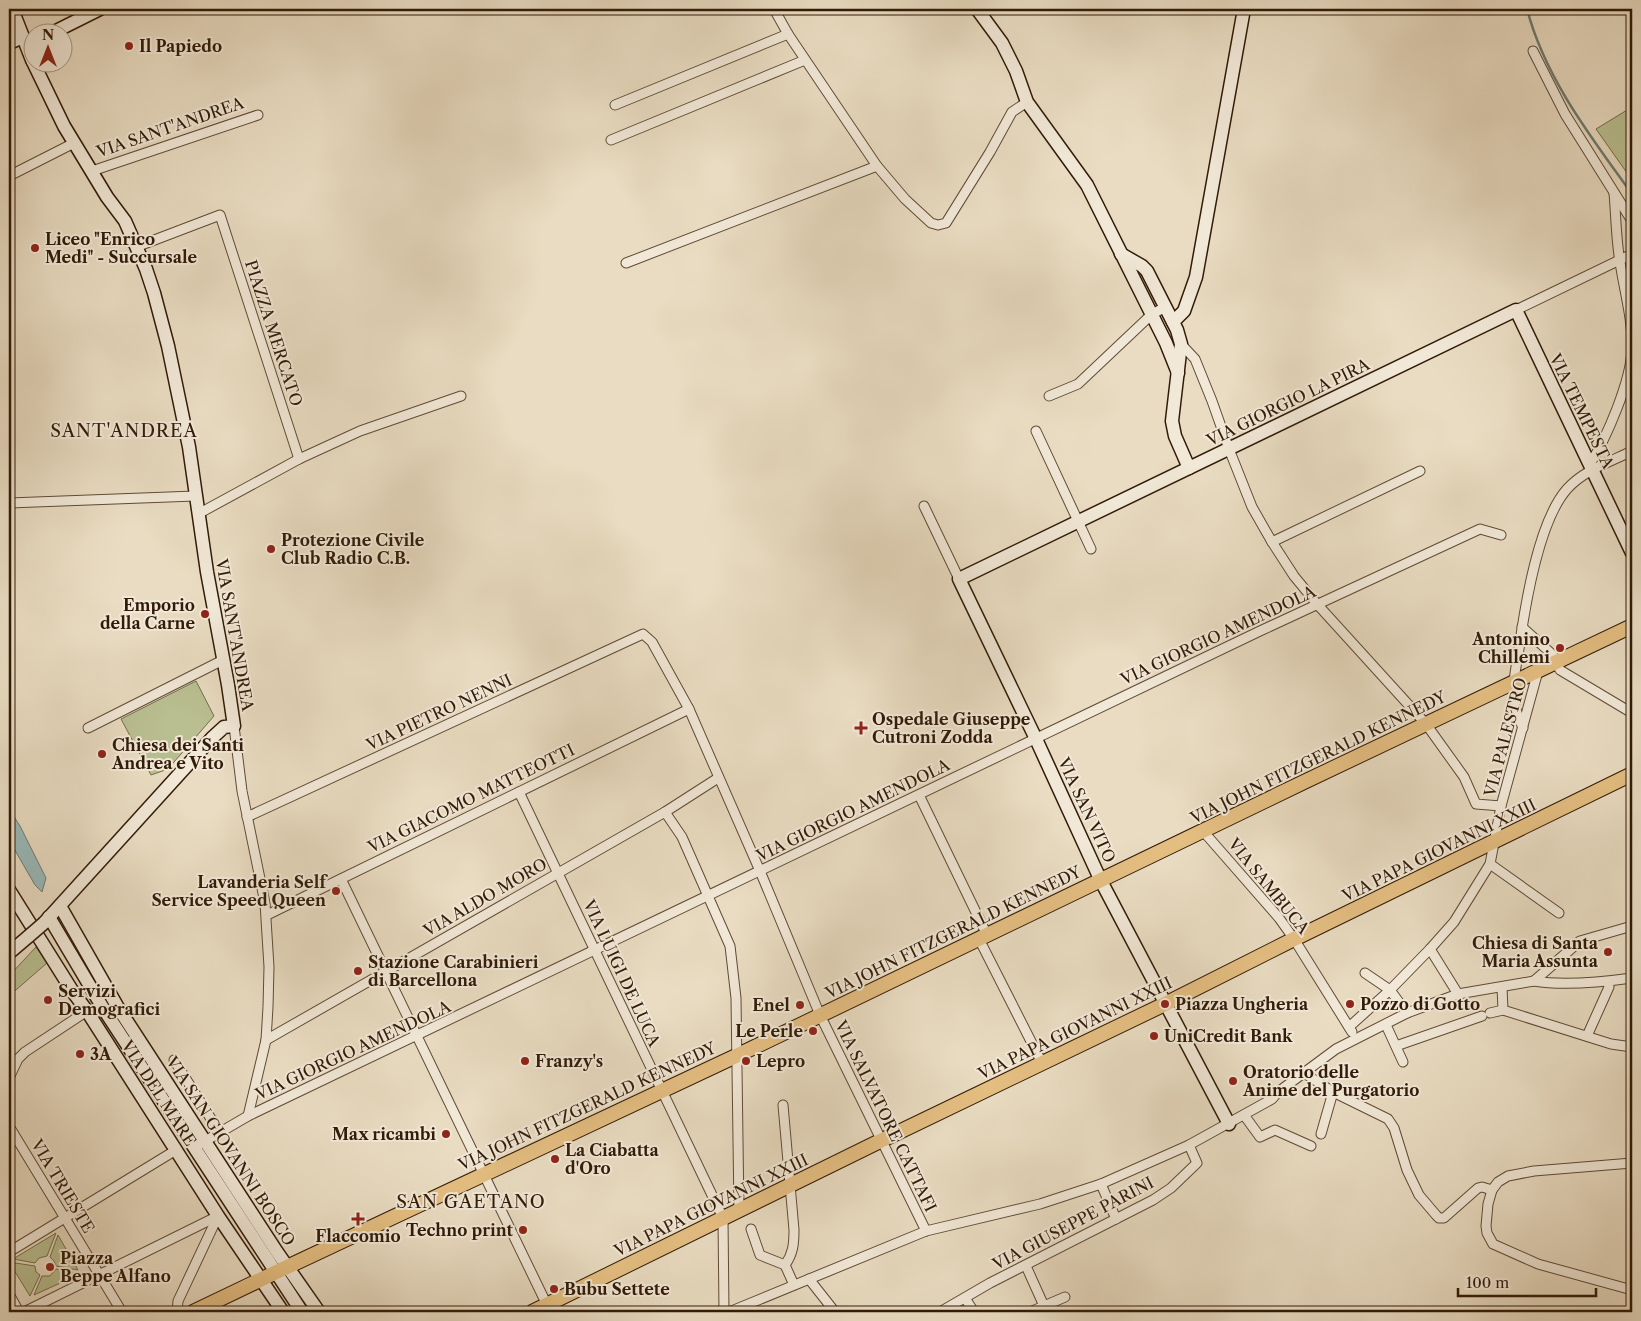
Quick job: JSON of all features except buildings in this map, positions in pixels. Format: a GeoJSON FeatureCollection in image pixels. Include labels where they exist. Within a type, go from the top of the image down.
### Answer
{"type":"FeatureCollection","features":[{"type":"Feature","properties":{"kind":"main road","name":"VIA JOHN FITZGERALD KENNEDY"},"geometry":{"type":"LineString","coordinates":[[193,1312],[736,1056],[1632,626]]}},
{"type":"Feature","properties":{"kind":"main road","name":"VIA PAPA GIOVANNI XXIII"},"geometry":{"type":"LineString","coordinates":[[532,1312],[1632,774]]}},
{"type":"Feature","properties":{"kind":"street","name":"VIA SANT'ANDREA"},"geometry":{"type":"LineString","coordinates":[[12,9],[22,31]]}},
{"type":"Feature","properties":{"kind":"street"},"geometry":{"type":"LineString","coordinates":[[72,23],[100,9]]}},
{"type":"Feature","properties":{"kind":"street"},"geometry":{"type":"LineString","coordinates":[[774,9],[805,60],[877,166],[905,199],[931,223],[938,225],[946,223],[976,176],[1012,112],[1026,102]]}},
{"type":"Feature","properties":{"kind":"street"},"geometry":{"type":"LineString","coordinates":[[977,9],[1002,43],[1016,71],[1026,102],[1087,185],[1166,344],[1178,373]]}},
{"type":"Feature","properties":{"kind":"street"},"geometry":{"type":"LineString","coordinates":[[1173,322],[1184,311],[1196,277],[1244,9]]}},
{"type":"Feature","properties":{"kind":"street"},"geometry":{"type":"LineString","coordinates":[[615,105],[788,34]]}},
{"type":"Feature","properties":{"kind":"street"},"geometry":{"type":"LineString","coordinates":[[9,42],[22,42]]}},
{"type":"Feature","properties":{"kind":"street"},"geometry":{"type":"LineString","coordinates":[[1533,51],[1565,114],[1632,221]]}},
{"type":"Feature","properties":{"kind":"street"},"geometry":{"type":"LineString","coordinates":[[611,140],[805,60]]}},
{"type":"Feature","properties":{"kind":"street","name":"VIA SANT'ANDREA"},"geometry":{"type":"LineString","coordinates":[[38,72],[64,126],[125,222],[146,269],[161,314],[189,447],[206,572],[234,726],[242,791],[267,915],[269,983],[266,1040],[248,1116]]}},
{"type":"Feature","properties":{"kind":"street","name":"VIA SANT'ANDREA"},"geometry":{"type":"LineString","coordinates":[[92,171],[258,115]]}},
{"type":"Feature","properties":{"kind":"street","name":"VIA SANT'ANDREA"},"geometry":{"type":"LineString","coordinates":[[9,176],[74,142]]}},
{"type":"Feature","properties":{"kind":"street"},"geometry":{"type":"LineString","coordinates":[[626,263],[877,166]]}},
{"type":"Feature","properties":{"kind":"street"},"geometry":{"type":"LineString","coordinates":[[1591,467],[1620,401],[1632,350],[1632,334],[1619,260],[1614,193]]}},
{"type":"Feature","properties":{"kind":"street","name":"PIAZZA MERCATO"},"geometry":{"type":"LineString","coordinates":[[136,247],[220,215],[299,459]]}},
{"type":"Feature","properties":{"kind":"street"},"geometry":{"type":"LineString","coordinates":[[1121,254],[1147,271],[1180,340],[1195,359],[1212,400],[1228,449],[1252,507],[1294,576],[1426,724],[1464,777],[1476,804],[1501,806]]}},
{"type":"Feature","properties":{"kind":"street","name":"VIA GIORGIO LA PIRA"},"geometry":{"type":"LineString","coordinates":[[959,579],[1632,254]]}},
{"type":"Feature","properties":{"kind":"street"},"geometry":{"type":"LineString","coordinates":[[1048,396],[1078,384],[1151,315],[1165,308]]}},
{"type":"Feature","properties":{"kind":"street","name":"VIA TEMPESTA"},"geometry":{"type":"LineString","coordinates":[[1516,310],[1632,553]]}},
{"type":"Feature","properties":{"kind":"street"},"geometry":{"type":"LineString","coordinates":[[1166,344],[1180,340]]}},
{"type":"Feature","properties":{"kind":"street"},"geometry":{"type":"LineString","coordinates":[[1180,340],[1172,421],[1175,436],[1189,468]]}},
{"type":"Feature","properties":{"kind":"street"},"geometry":{"type":"LineString","coordinates":[[198,514],[299,459],[360,431],[461,396]]}},
{"type":"Feature","properties":{"kind":"street"},"geometry":{"type":"LineString","coordinates":[[1036,431],[1091,549]]}},
{"type":"Feature","properties":{"kind":"street"},"geometry":{"type":"LineString","coordinates":[[1523,728],[1515,706],[1514,682],[1522,627],[1535,562],[1553,510],[1565,491],[1591,467],[1632,451]]}},
{"type":"Feature","properties":{"kind":"street"},"geometry":{"type":"LineString","coordinates":[[1272,542],[1420,471]]}},
{"type":"Feature","properties":{"kind":"street"},"geometry":{"type":"LineString","coordinates":[[9,503],[195,496]]}},
{"type":"Feature","properties":{"kind":"street","name":"VIA SAN VITO"},"geometry":{"type":"LineString","coordinates":[[924,506],[1036,739],[1101,880],[1229,1124]]}},
{"type":"Feature","properties":{"kind":"street","name":"VIA GIORGIO AMENDOLA"},"geometry":{"type":"LineString","coordinates":[[248,1116],[1317,604],[1480,529],[1501,535]]}},
{"type":"Feature","properties":{"kind":"street"},"geometry":{"type":"LineString","coordinates":[[1522,627],[1553,655],[1560,670],[1632,713]]}},
{"type":"Feature","properties":{"kind":"street","name":"VIA SALVATORE CATTAFI"},"geometry":{"type":"LineString","coordinates":[[643,634],[652,642],[688,709],[760,871],[820,1015],[926,1231]]}},
{"type":"Feature","properties":{"kind":"street","name":"VIA PIETRO NENNI"},"geometry":{"type":"LineString","coordinates":[[247,817],[643,634]]}},
{"type":"Feature","properties":{"kind":"street"},"geometry":{"type":"LineString","coordinates":[[88,728],[223,660]]}},
{"type":"Feature","properties":{"kind":"street","name":"VIA PALESTRO"},"geometry":{"type":"LineString","coordinates":[[1349,1027],[1390,990],[1454,922],[1490,864],[1501,806],[1538,671]]}},
{"type":"Feature","properties":{"kind":"street","name":"VIA GIACOMO MATTEOTTI"},"geometry":{"type":"LineString","coordinates":[[267,915],[688,709]]}},
{"type":"Feature","properties":{"kind":"street"},"geometry":{"type":"LineString","coordinates":[[9,953],[47,920],[212,738],[224,727],[234,726]]}},
{"type":"Feature","properties":{"kind":"street","name":"VIA ALDO MORO"},"geometry":{"type":"LineString","coordinates":[[266,1040],[665,812],[718,778]]}},
{"type":"Feature","properties":{"kind":"street","name":"VIA LUIGI DE LUCA"},"geometry":{"type":"LineString","coordinates":[[519,792],[723,1218],[724,1312]]}},
{"type":"Feature","properties":{"kind":"street"},"geometry":{"type":"LineString","coordinates":[[919,795],[1042,1063]]}},
{"type":"Feature","properties":{"kind":"street"},"geometry":{"type":"LineString","coordinates":[[665,812],[682,837],[730,946],[736,998],[739,1211]]}},
{"type":"Feature","properties":{"kind":"street","name":"VIA SAMBUCA"},"geometry":{"type":"LineString","coordinates":[[1203,831],[1279,918],[1294,939],[1355,1039]]}},
{"type":"Feature","properties":{"kind":"street"},"geometry":{"type":"LineString","coordinates":[[1490,864],[1559,912]]}},
{"type":"Feature","properties":{"kind":"street"},"geometry":{"type":"LineString","coordinates":[[340,879],[547,1306]]}},
{"type":"Feature","properties":{"kind":"street","name":"VIA DEL MARE"},"geometry":{"type":"LineString","coordinates":[[9,890],[218,1216],[283,1312]]}},
{"type":"Feature","properties":{"kind":"street","name":"VIA SAN GIOVANNI BOSCO"},"geometry":{"type":"LineString","coordinates":[[60,906],[117,1006],[205,1141],[281,1270],[302,1312]]}},
{"type":"Feature","properties":{"kind":"street","name":"VIA SAN GIOVANNI BOSCO"},"geometry":{"type":"LineString","coordinates":[[47,920],[193,1148],[281,1270],[319,1312]]}},
{"type":"Feature","properties":{"kind":"street"},"geometry":{"type":"LineString","coordinates":[[1534,981],[1580,941],[1632,926]]}},
{"type":"Feature","properties":{"kind":"street"},"geometry":{"type":"LineString","coordinates":[[1430,949],[1458,994]]}},
{"type":"Feature","properties":{"kind":"street"},"geometry":{"type":"LineString","coordinates":[[1366,973],[1390,990],[1407,1013]]}},
{"type":"Feature","properties":{"kind":"street"},"geometry":{"type":"LineString","coordinates":[[729,1312],[926,1231],[1040,1204],[1101,1184],[1188,1145],[1229,1124],[1272,1099],[1278,1092],[1323,1058],[1355,1039],[1407,1013],[1458,994],[1534,981],[1546,983],[1608,982],[1632,978]]}},
{"type":"Feature","properties":{"kind":"street"},"geometry":{"type":"LineString","coordinates":[[1587,1036],[1609,987],[1608,982]]}},
{"type":"Feature","properties":{"kind":"street"},"geometry":{"type":"LineString","coordinates":[[1502,987],[1503,1010]]}},
{"type":"Feature","properties":{"kind":"street"},"geometry":{"type":"LineString","coordinates":[[9,1078],[18,1058],[25,1052],[87,1011],[117,1006]]}},
{"type":"Feature","properties":{"kind":"street"},"geometry":{"type":"LineString","coordinates":[[1396,1046],[1503,1010],[1612,1044],[1632,1047]]}},
{"type":"Feature","properties":{"kind":"street"},"geometry":{"type":"LineString","coordinates":[[1386,1025],[1403,1062]]}},
{"type":"Feature","properties":{"kind":"street"},"geometry":{"type":"LineString","coordinates":[[174,1060],[213,1122],[222,1131]]}},
{"type":"Feature","properties":{"kind":"street"},"geometry":{"type":"LineString","coordinates":[[1304,1073],[1333,1092],[1384,1117],[1392,1124],[1413,1183],[1439,1218],[1444,1218],[1478,1188],[1482,1187],[1492,1190]]}},
{"type":"Feature","properties":{"kind":"street"},"geometry":{"type":"LineString","coordinates":[[1321,1134],[1333,1092]]}},
{"type":"Feature","properties":{"kind":"street"},"geometry":{"type":"LineString","coordinates":[[782,1105],[794,1242],[791,1257],[786,1265]]}},
{"type":"Feature","properties":{"kind":"street"},"geometry":{"type":"LineString","coordinates":[[1244,1115],[1260,1137],[1275,1130],[1311,1146]]}},
{"type":"Feature","properties":{"kind":"street"},"geometry":{"type":"LineString","coordinates":[[193,1148],[248,1116]]}},
{"type":"Feature","properties":{"kind":"street","name":"VIA TRIESTE"},"geometry":{"type":"LineString","coordinates":[[9,1126],[122,1312]]}},
{"type":"Feature","properties":{"kind":"street","name":"VIA GIUSEPPE PARINI"},"geometry":{"type":"LineString","coordinates":[[940,1312],[1116,1220],[1171,1188],[1198,1163],[1188,1145]]}},
{"type":"Feature","properties":{"kind":"street"},"geometry":{"type":"LineString","coordinates":[[9,1252],[176,1150]]}},
{"type":"Feature","properties":{"kind":"street"},"geometry":{"type":"LineString","coordinates":[[1632,1162],[1517,1174],[1501,1180],[1492,1190],[1486,1226],[1487,1233],[1493,1244],[1538,1264],[1632,1290]]}},
{"type":"Feature","properties":{"kind":"street"},"geometry":{"type":"LineString","coordinates":[[1101,1184],[1116,1220]]}},
{"type":"Feature","properties":{"kind":"street"},"geometry":{"type":"LineString","coordinates":[[24,1312],[218,1216]]}},
{"type":"Feature","properties":{"kind":"street"},"geometry":{"type":"LineString","coordinates":[[177,1312],[178,1302],[218,1216]]}},
{"type":"Feature","properties":{"kind":"street"},"geometry":{"type":"LineString","coordinates":[[751,1229],[760,1255],[786,1265],[794,1285]]}},
{"type":"Feature","properties":{"kind":"street"},"geometry":{"type":"LineString","coordinates":[[1026,1266],[1044,1306]]}},
{"type":"Feature","properties":{"kind":"street"},"geometry":{"type":"LineString","coordinates":[[809,1278],[835,1312]]}},
{"type":"Feature","properties":{"kind":"street"},"geometry":{"type":"LineString","coordinates":[[9,1294],[19,1312]]}},
{"type":"Feature","properties":{"kind":"street"},"geometry":{"type":"LineString","coordinates":[[1030,1312],[1065,1297]]}},
{"type":"Feature","properties":{"kind":"street"},"geometry":{"type":"LineString","coordinates":[[965,1298],[974,1312]]}},
{"type":"Feature","properties":{"kind":"green space"},"geometry":{"type":"Polygon","coordinates":[[[1632,107],[1632,180],[1596,129],[1632,107]]]}},
{"type":"Feature","properties":{"kind":"green space"},"geometry":{"type":"Polygon","coordinates":[[[196,681],[214,716],[168,769],[151,775],[121,719],[196,681]]]}},
{"type":"Feature","properties":{"kind":"green space"},"geometry":{"type":"Polygon","coordinates":[[[36,947],[47,963],[9,996],[9,976],[36,947]]]}},
{"type":"Feature","properties":{"kind":"green space"},"geometry":{"type":"Polygon","coordinates":[[[56,1233],[47,1256],[39,1258],[35,1263],[13,1259],[56,1233]]]}},
{"type":"Feature","properties":{"kind":"green space"},"geometry":{"type":"Polygon","coordinates":[[[58,1235],[78,1270],[56,1266],[50,1257],[58,1235]]]}},
{"type":"Feature","properties":{"kind":"green space"},"geometry":{"type":"Polygon","coordinates":[[[9,1262],[35,1266],[36,1272],[40,1275],[30,1296],[9,1262]]]}},
{"type":"Feature","properties":{"kind":"green space"},"geometry":{"type":"Polygon","coordinates":[[[56,1269],[80,1274],[34,1295],[42,1276],[50,1276],[56,1269]]]}},
{"type":"Feature","properties":{"kind":"water"},"geometry":{"type":"Polygon","coordinates":[[[9,809],[20,826],[46,878],[42,892],[35,885],[9,840],[9,809]]]}},
{"type":"Feature","properties":{"kind":"waterway"},"geometry":{"type":"LineString","coordinates":[[1527,9],[1545,59],[1557,83],[1586,129],[1632,194]]}},
{"type":"Feature","properties":{"kind":"place","name":"Il Papiedo"},"geometry":{"type":"Point","coordinates":[129,46]}},
{"type":"Feature","properties":{"kind":"place","name":"Liceo \"Enrico Medi\" - Succursale"},"geometry":{"type":"Point","coordinates":[35,248]}},
{"type":"Feature","properties":{"kind":"place","name":"Protezione Civile Club Radio C.B."},"geometry":{"type":"Point","coordinates":[271,549]}},
{"type":"Feature","properties":{"kind":"place","name":"Emporio della Carne"},"geometry":{"type":"Point","coordinates":[205,614]}},
{"type":"Feature","properties":{"kind":"place","name":"Antonino Chillemi"},"geometry":{"type":"Point","coordinates":[1560,648]}},
{"type":"Feature","properties":{"kind":"place","name":"Ospedale Giuseppe Cutroni Zodda"},"geometry":{"type":"Point","coordinates":[861,728]}},
{"type":"Feature","properties":{"kind":"place","name":"Chiesa dei Santi Andrea e Vito"},"geometry":{"type":"Point","coordinates":[102,754]}},
{"type":"Feature","properties":{"kind":"place","name":"Lavanderia Self Service Speed Queen"},"geometry":{"type":"Point","coordinates":[336,891]}},
{"type":"Feature","properties":{"kind":"place","name":"Chiesa di Santa Maria Assunta"},"geometry":{"type":"Point","coordinates":[1608,952]}},
{"type":"Feature","properties":{"kind":"place","name":"Stazione Carabinieri di Barcellona"},"geometry":{"type":"Point","coordinates":[358,971]}},
{"type":"Feature","properties":{"kind":"place","name":"Servizi Demografici"},"geometry":{"type":"Point","coordinates":[48,1000]}},
{"type":"Feature","properties":{"kind":"place","name":"Piazza Ungheria"},"geometry":{"type":"Point","coordinates":[1165,1004]}},
{"type":"Feature","properties":{"kind":"place","name":"Pozzo di Gotto"},"geometry":{"type":"Point","coordinates":[1350,1004]}},
{"type":"Feature","properties":{"kind":"place","name":"Enel"},"geometry":{"type":"Point","coordinates":[800,1005]}},
{"type":"Feature","properties":{"kind":"place","name":"Le Perle"},"geometry":{"type":"Point","coordinates":[813,1031]}},
{"type":"Feature","properties":{"kind":"place","name":"UniCredit Bank"},"geometry":{"type":"Point","coordinates":[1154,1036]}},
{"type":"Feature","properties":{"kind":"place","name":"3A"},"geometry":{"type":"Point","coordinates":[80,1054]}},
{"type":"Feature","properties":{"kind":"place","name":"Franzy's"},"geometry":{"type":"Point","coordinates":[525,1061]}},
{"type":"Feature","properties":{"kind":"place","name":"Lepro"},"geometry":{"type":"Point","coordinates":[746,1061]}},
{"type":"Feature","properties":{"kind":"place","name":"Oratorio delle Anime del Purgatorio"},"geometry":{"type":"Point","coordinates":[1233,1081]}},
{"type":"Feature","properties":{"kind":"place","name":"Max ricambi"},"geometry":{"type":"Point","coordinates":[446,1134]}},
{"type":"Feature","properties":{"kind":"place","name":"La Ciabatta d'Oro"},"geometry":{"type":"Point","coordinates":[555,1159]}},
{"type":"Feature","properties":{"kind":"place","name":"Flaccomio"},"geometry":{"type":"Point","coordinates":[358,1219]}},
{"type":"Feature","properties":{"kind":"place","name":"Techno print"},"geometry":{"type":"Point","coordinates":[523,1230]}},
{"type":"Feature","properties":{"kind":"place","name":"Piazza Beppe Alfano"},"geometry":{"type":"Point","coordinates":[50,1267]}},
{"type":"Feature","properties":{"kind":"place","name":"Bubu Settete"},"geometry":{"type":"Point","coordinates":[554,1289]}},
{"type":"Feature","properties":{"kind":"district","name":"SANT'ANDREA"},"geometry":{"type":"Point","coordinates":[124,431]}},
{"type":"Feature","properties":{"kind":"district","name":"SAN GAETANO"},"geometry":{"type":"Point","coordinates":[471,1202]}}]}
